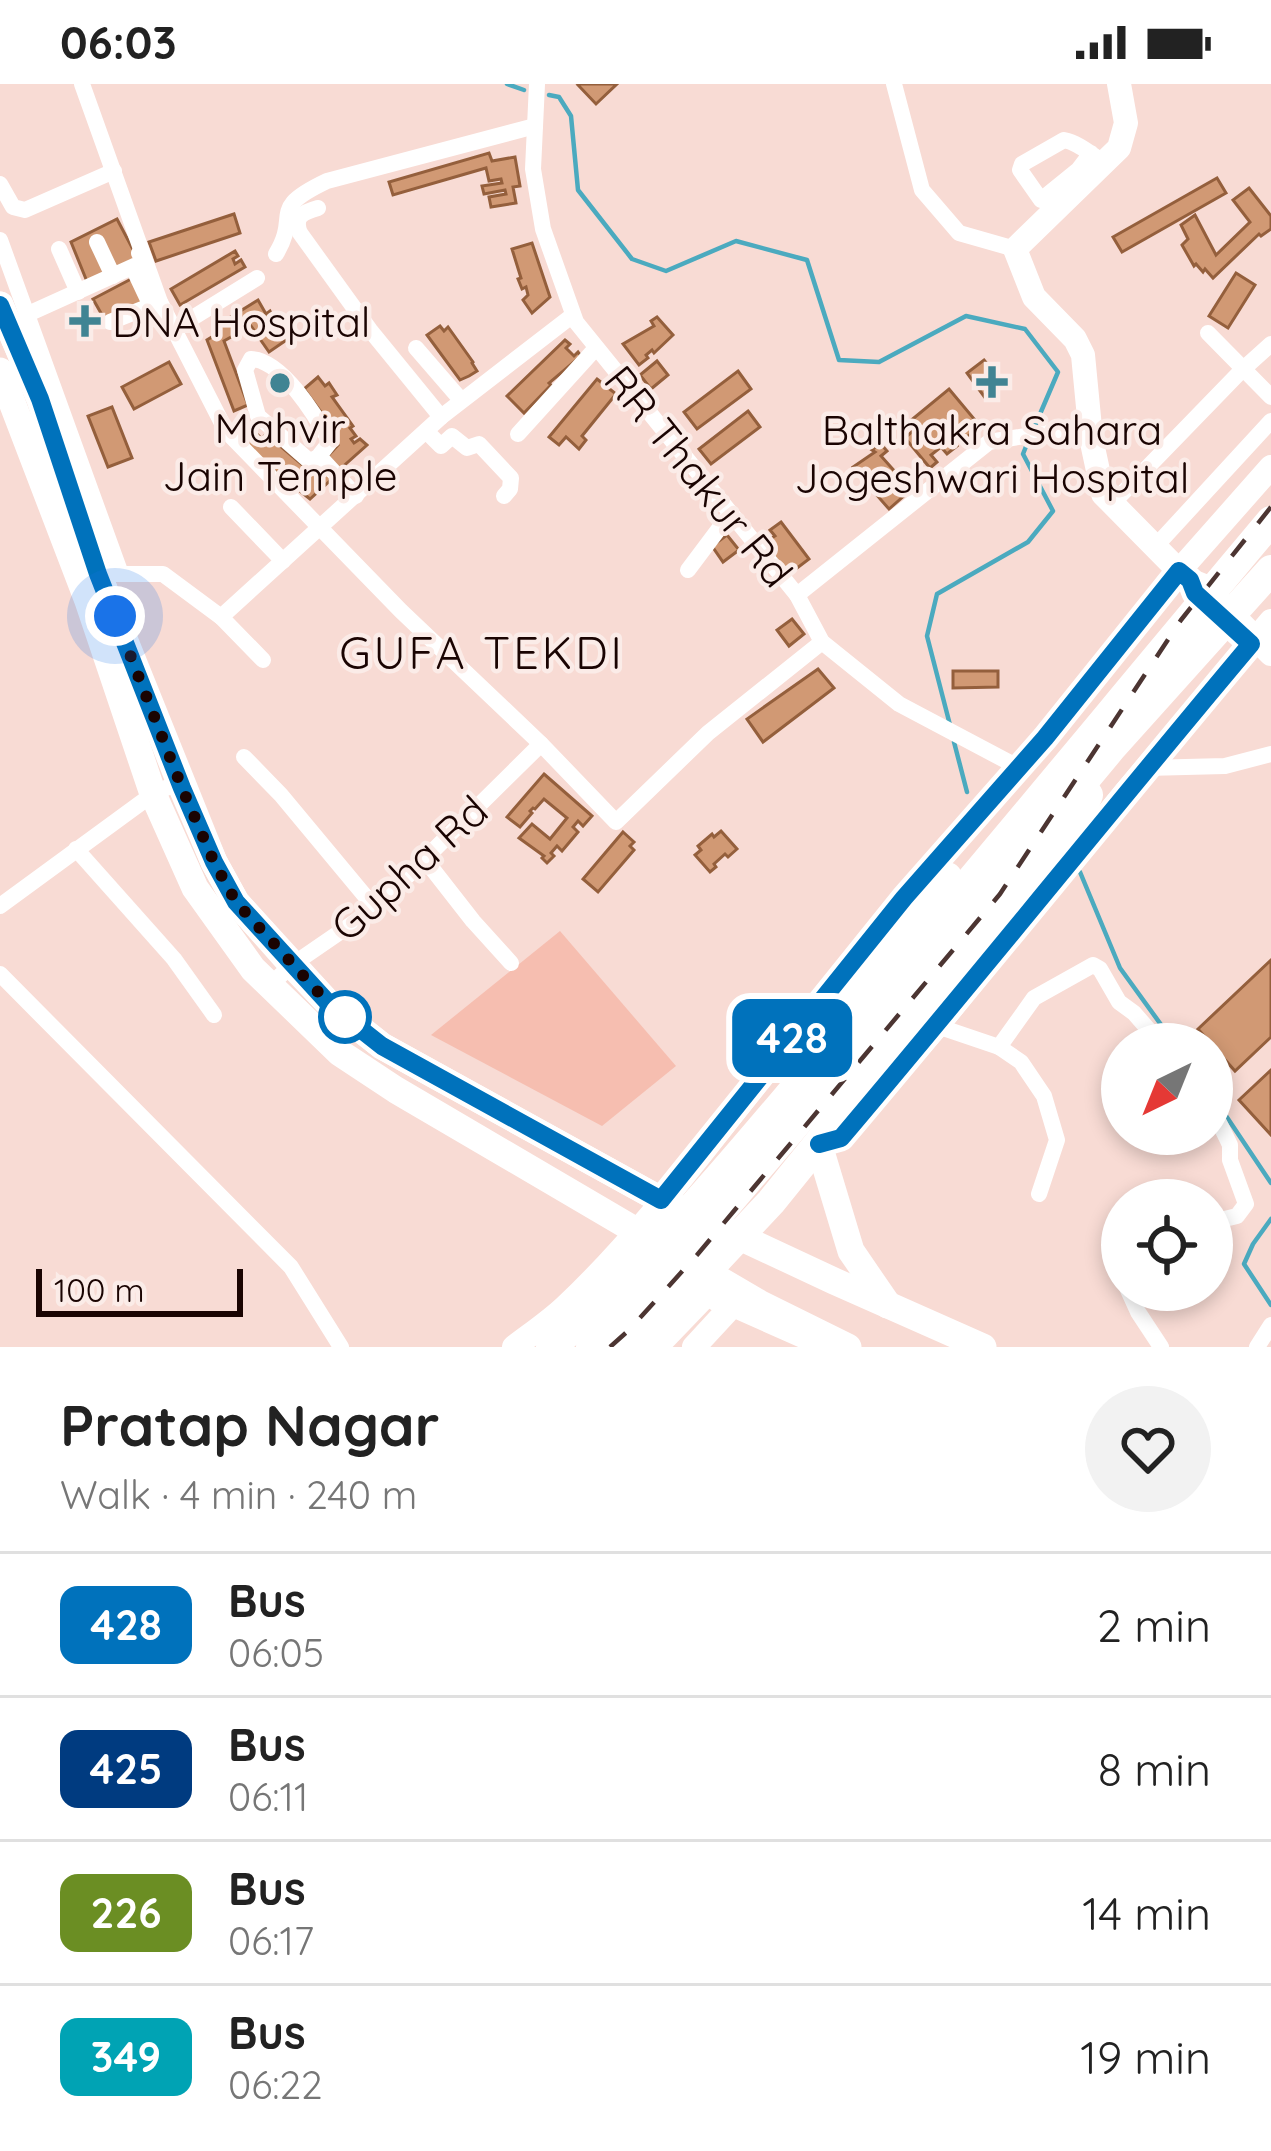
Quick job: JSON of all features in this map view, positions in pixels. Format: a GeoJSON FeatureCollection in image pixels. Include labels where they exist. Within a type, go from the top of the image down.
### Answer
{"type":"FeatureCollection","features":[{"type":"Feature","properties":{"kind":"highway"},"geometry":{"type":"LineString","coordinates":[[591,1347],[671,1270],[917,964],[1201,627],[1208,584],[1271,521]]}},
{"type":"Feature","properties":{"kind":"highway"},"geometry":{"type":"LineString","coordinates":[[1208,584],[1271,570]]}},
{"type":"Feature","properties":{"kind":"highway"},"geometry":{"type":"LineString","coordinates":[[776,1057],[800,1050],[1053,760],[1104,740]]}},
{"type":"Feature","properties":{"kind":"highway"},"geometry":{"type":"LineString","coordinates":[[621,1347],[703,1283],[819,1144],[852,1115],[1070,832],[1104,740]]}},
{"type":"Feature","properties":{"kind":"highway"},"geometry":{"type":"LineString","coordinates":[[551,1347],[591,1314],[690,1211],[917,964]]}},
{"type":"Feature","properties":{"kind":"main road"},"geometry":{"type":"LineString","coordinates":[[0,304],[110,574],[195,888],[253,969],[340,1053],[377,1078],[635,1230],[703,1283],[759,1303],[848,1347]]}},
{"type":"Feature","properties":{"kind":"main road"},"geometry":{"type":"LineString","coordinates":[[0,370],[166,788],[236,902],[330,1005],[382,1046],[661,1200],[983,1347]]}},
{"type":"Feature","properties":{"kind":"main road"},"geometry":{"type":"LineString","coordinates":[[819,1144],[851,1251],[888,1305]]}},
{"type":"Feature","properties":{"kind":"street"},"geometry":{"type":"LineString","coordinates":[[82,84],[155,304],[226,431],[616,821],[708,733],[822,642]]}},
{"type":"Feature","properties":{"kind":"street","name":"RR Thakur Rd"},"geometry":{"type":"LineString","coordinates":[[537,84],[533,169],[543,229],[573,315],[596,349],[797,596],[822,642],[899,704],[1018,767]]}},
{"type":"Feature","properties":{"kind":"street"},"geometry":{"type":"LineString","coordinates":[[894,84],[922,190],[959,232],[1015,249]]}},
{"type":"Feature","properties":{"kind":"street"},"geometry":{"type":"LineString","coordinates":[[1015,249],[1047,206],[1098,158],[1119,148],[1126,123],[1119,84]]}},
{"type":"Feature","properties":{"kind":"street"},"geometry":{"type":"LineString","coordinates":[[276,254],[290,204],[302,193],[327,181],[535,126]]}},
{"type":"Feature","properties":{"kind":"street"},"geometry":{"type":"LineString","coordinates":[[1047,206],[1021,173],[1022,164],[1064,140],[1098,158]]}},
{"type":"Feature","properties":{"kind":"street"},"geometry":{"type":"LineString","coordinates":[[0,184],[13,207],[26,210],[114,171]]}},
{"type":"Feature","properties":{"kind":"street"},"geometry":{"type":"LineString","coordinates":[[319,208],[302,212],[297,226],[300,233],[441,417]]}},
{"type":"Feature","properties":{"kind":"street"},"geometry":{"type":"LineString","coordinates":[[84,291],[143,262],[124,221]]}},
{"type":"Feature","properties":{"kind":"street"},"geometry":{"type":"LineString","coordinates":[[0,240],[110,574],[163,574],[221,617],[263,660]]}},
{"type":"Feature","properties":{"kind":"street"},"geometry":{"type":"LineString","coordinates":[[97,242],[113,276]]}},
{"type":"Feature","properties":{"kind":"street"},"geometry":{"type":"LineString","coordinates":[[59,249],[84,291]]}},
{"type":"Feature","properties":{"kind":"street"},"geometry":{"type":"LineString","coordinates":[[1015,249],[1034,297],[1075,339],[1083,355],[1091,439],[1103,494],[1154,548],[1208,584]]}},
{"type":"Feature","properties":{"kind":"street"},"geometry":{"type":"LineString","coordinates":[[28,314],[142,269]]}},
{"type":"Feature","properties":{"kind":"street"},"geometry":{"type":"LineString","coordinates":[[173,330],[257,278]]}},
{"type":"Feature","properties":{"kind":"street"},"geometry":{"type":"LineString","coordinates":[[110,322],[155,304]]}},
{"type":"Feature","properties":{"kind":"street"},"geometry":{"type":"LineString","coordinates":[[221,617],[441,417],[573,315]]}},
{"type":"Feature","properties":{"kind":"street"},"geometry":{"type":"LineString","coordinates":[[1208,333],[1271,397]]}},
{"type":"Feature","properties":{"kind":"street"},"geometry":{"type":"LineString","coordinates":[[1111,505],[1271,344]]}},
{"type":"Feature","properties":{"kind":"street"},"geometry":{"type":"LineString","coordinates":[[416,348],[461,400]]}},
{"type":"Feature","properties":{"kind":"street"},"geometry":{"type":"LineString","coordinates":[[518,434],[596,349]]}},
{"type":"Feature","properties":{"kind":"street"},"geometry":{"type":"LineString","coordinates":[[199,355],[233,429],[240,431],[258,416]]}},
{"type":"Feature","properties":{"kind":"street"},"geometry":{"type":"LineString","coordinates":[[254,358],[269,363],[296,390],[328,438],[330,444],[319,455],[307,459],[258,416],[246,363],[254,358]]}},
{"type":"Feature","properties":{"kind":"street"},"geometry":{"type":"LineString","coordinates":[[1053,431],[1088,404]]}},
{"type":"Feature","properties":{"kind":"street"},"geometry":{"type":"LineString","coordinates":[[1154,548],[1271,421]]}},
{"type":"Feature","properties":{"kind":"street"},"geometry":{"type":"LineString","coordinates":[[426,431],[437,446],[452,436],[467,448],[479,444],[511,478],[503,496]]}},
{"type":"Feature","properties":{"kind":"street"},"geometry":{"type":"LineString","coordinates":[[797,596],[989,442],[1053,431],[1091,439]]}},
{"type":"Feature","properties":{"kind":"street"},"geometry":{"type":"LineString","coordinates":[[319,455],[356,496]]}},
{"type":"Feature","properties":{"kind":"street"},"geometry":{"type":"LineString","coordinates":[[514,1347],[563,1309],[635,1230],[904,898],[1018,767],[1208,584],[1271,467]]}},
{"type":"Feature","properties":{"kind":"street"},"geometry":{"type":"LineString","coordinates":[[231,507],[283,561]]}},
{"type":"Feature","properties":{"kind":"street"},"geometry":{"type":"LineString","coordinates":[[688,570],[730,514]]}},
{"type":"Feature","properties":{"kind":"street"},"geometry":{"type":"LineString","coordinates":[[1208,584],[1195,593],[1262,639],[1271,668]]}},
{"type":"Feature","properties":{"kind":"street"},"geometry":{"type":"LineString","coordinates":[[874,1087],[938,1026],[1146,768],[1262,639]]}},
{"type":"Feature","properties":{"kind":"street","name":"Gupha Rd"},"geometry":{"type":"LineString","coordinates":[[270,985],[375,908],[541,745]]}},
{"type":"Feature","properties":{"kind":"street"},"geometry":{"type":"LineString","coordinates":[[1146,768],[1225,766],[1271,754]]}},
{"type":"Feature","properties":{"kind":"street"},"geometry":{"type":"LineString","coordinates":[[244,757],[281,794],[375,908]]}},
{"type":"Feature","properties":{"kind":"street"},"geometry":{"type":"LineString","coordinates":[[0,905],[166,788]]}},
{"type":"Feature","properties":{"kind":"street"},"geometry":{"type":"LineString","coordinates":[[76,849],[174,959],[214,1015]]}},
{"type":"Feature","properties":{"kind":"street"},"geometry":{"type":"LineString","coordinates":[[423,857],[511,963]]}},
{"type":"Feature","properties":{"kind":"street"},"geometry":{"type":"LineString","coordinates":[[999,1047],[1034,998],[1093,965],[1119,1002],[1143,1023]]}},
{"type":"Feature","properties":{"kind":"street"},"geometry":{"type":"LineString","coordinates":[[0,974],[291,1267],[341,1347]]}},
{"type":"Feature","properties":{"kind":"street"},"geometry":{"type":"LineString","coordinates":[[938,1026],[999,1047],[1021,1062],[1044,1096],[1057,1140],[1039,1194]]}},
{"type":"Feature","properties":{"kind":"street"},"geometry":{"type":"LineString","coordinates":[[1230,1155],[1246,1204],[1233,1217]]}},
{"type":"Feature","properties":{"kind":"street"},"geometry":{"type":"LineString","coordinates":[[656,1347],[703,1283],[730,1308],[818,1347]]}},
{"type":"Feature","properties":{"kind":"street"},"geometry":{"type":"LineString","coordinates":[[694,1347],[730,1308]]}},
{"type":"Feature","properties":{"kind":"street"},"geometry":{"type":"LineString","coordinates":[[1138,1311],[1161,1347]]}},
{"type":"Feature","properties":{"kind":"street"},"geometry":{"type":"LineString","coordinates":[[1257,1347],[1271,1325]]}},
{"type":"Feature","properties":{"kind":"shaded area"},"geometry":{"type":"Polygon","coordinates":[[[560,931],[676,1066],[602,1126],[431,1035],[560,931]]]}},
{"type":"Feature","properties":{"kind":"building"},"geometry":{"type":"Polygon","coordinates":[[[580,84],[617,84],[596,104],[580,84]]]}},
{"type":"Feature","properties":{"kind":"building"},"geometry":{"type":"Polygon","coordinates":[[[489,153],[492,161],[515,157],[520,186],[513,187],[516,203],[491,207],[489,197],[506,194],[505,190],[484,194],[482,186],[502,183],[501,179],[489,181],[486,168],[393,195],[389,182],[489,153]]]}},
{"type":"Feature","properties":{"kind":"building"},"geometry":{"type":"Polygon","coordinates":[[[1217,178],[1226,193],[1122,252],[1113,237],[1217,178]]]}},
{"type":"Feature","properties":{"kind":"building"},"geometry":{"type":"Polygon","coordinates":[[[1249,188],[1271,216],[1271,229],[1259,234],[1213,278],[1194,266],[1182,245],[1188,239],[1181,225],[1195,215],[1216,255],[1250,222],[1233,200],[1249,188]]]}},
{"type":"Feature","properties":{"kind":"building"},"geometry":{"type":"Polygon","coordinates":[[[234,214],[240,233],[156,261],[149,242],[234,214]]]}},
{"type":"Feature","properties":{"kind":"building"},"geometry":{"type":"Polygon","coordinates":[[[117,219],[139,261],[88,284],[71,242],[117,219]]]}},
{"type":"Feature","properties":{"kind":"building"},"geometry":{"type":"Polygon","coordinates":[[[532,243],[550,297],[532,313],[523,300],[528,295],[518,279],[512,249],[532,243]]]}},
{"type":"Feature","properties":{"kind":"building"},"geometry":{"type":"Polygon","coordinates":[[[235,251],[235,264],[241,260],[245,267],[180,305],[171,289],[235,251]]]}},
{"type":"Feature","properties":{"kind":"building"},"geometry":{"type":"Polygon","coordinates":[[[1236,273],[1255,285],[1228,328],[1209,316],[1236,273]]]}},
{"type":"Feature","properties":{"kind":"building"},"geometry":{"type":"Polygon","coordinates":[[[135,277],[147,301],[106,322],[93,299],[135,277]]]}},
{"type":"Feature","properties":{"kind":"building"},"geometry":{"type":"Polygon","coordinates":[[[258,300],[266,314],[270,311],[285,341],[269,352],[251,326],[224,341],[248,405],[234,411],[207,340],[220,332],[218,325],[258,300]]]}},
{"type":"Feature","properties":{"kind":"building"},"geometry":{"type":"Polygon","coordinates":[[[657,317],[673,335],[639,365],[623,344],[654,326],[651,321],[657,317]]]}},
{"type":"Feature","properties":{"kind":"building"},"geometry":{"type":"Polygon","coordinates":[[[440,326],[444,331],[448,327],[477,371],[460,380],[427,335],[440,326]]]}},
{"type":"Feature","properties":{"kind":"building"},"geometry":{"type":"Polygon","coordinates":[[[565,340],[574,356],[578,352],[581,356],[524,413],[507,396],[565,340]]]}},
{"type":"Feature","properties":{"kind":"building"},"geometry":{"type":"Polygon","coordinates":[[[984,360],[1004,385],[986,399],[967,373],[984,360]]]}},
{"type":"Feature","properties":{"kind":"building"},"geometry":{"type":"Polygon","coordinates":[[[657,361],[668,375],[651,389],[640,375],[657,361]]]}},
{"type":"Feature","properties":{"kind":"building"},"geometry":{"type":"Polygon","coordinates":[[[169,362],[181,384],[134,409],[122,387],[169,362]]]}},
{"type":"Feature","properties":{"kind":"building"},"geometry":{"type":"Polygon","coordinates":[[[738,371],[751,389],[697,429],[684,412],[738,371]]]}},
{"type":"Feature","properties":{"kind":"building"},"geometry":{"type":"Polygon","coordinates":[[[318,377],[337,395],[332,397],[353,426],[356,436],[351,439],[367,445],[339,470],[326,458],[338,445],[304,389],[318,377]]]}},
{"type":"Feature","properties":{"kind":"building"},"geometry":{"type":"Polygon","coordinates":[[[597,379],[616,394],[582,436],[586,440],[579,449],[566,437],[559,445],[549,437],[597,379]]]}},
{"type":"Feature","properties":{"kind":"building"},"geometry":{"type":"Polygon","coordinates":[[[949,389],[980,426],[965,439],[959,432],[951,439],[957,446],[947,454],[941,447],[931,455],[937,462],[930,468],[905,438],[915,429],[909,422],[949,389]]]}},
{"type":"Feature","properties":{"kind":"building"},"geometry":{"type":"Polygon","coordinates":[[[112,407],[132,458],[108,467],[88,416],[112,407]]]}},
{"type":"Feature","properties":{"kind":"building"},"geometry":{"type":"Polygon","coordinates":[[[748,411],[760,427],[711,464],[699,449],[748,411]]]}},
{"type":"Feature","properties":{"kind":"building"},"geometry":{"type":"Polygon","coordinates":[[[255,432],[262,439],[266,434],[311,472],[320,464],[333,478],[310,499],[244,447],[255,432]]]}},
{"type":"Feature","properties":{"kind":"building"},"geometry":{"type":"Polygon","coordinates":[[[880,443],[887,451],[881,456],[915,486],[889,509],[874,492],[882,485],[876,479],[868,486],[853,467],[880,443]]]}},
{"type":"Feature","properties":{"kind":"building"},"geometry":{"type":"Polygon","coordinates":[[[781,522],[809,559],[788,575],[764,543],[775,536],[770,530],[781,522]]]}},
{"type":"Feature","properties":{"kind":"building"},"geometry":{"type":"Polygon","coordinates":[[[727,535],[739,550],[723,562],[712,546],[727,535]]]}},
{"type":"Feature","properties":{"kind":"building"},"geometry":{"type":"Polygon","coordinates":[[[792,619],[804,634],[789,646],[777,630],[792,619]]]}},
{"type":"Feature","properties":{"kind":"building"},"geometry":{"type":"Polygon","coordinates":[[[818,669],[834,688],[763,742],[747,719],[818,669]]]}},
{"type":"Feature","properties":{"kind":"building"},"geometry":{"type":"Polygon","coordinates":[[[953,671],[998,671],[998,687],[953,688],[953,671]]]}},
{"type":"Feature","properties":{"kind":"building"},"geometry":{"type":"Polygon","coordinates":[[[544,774],[592,816],[583,826],[578,821],[573,827],[578,832],[562,851],[557,846],[547,863],[519,838],[532,824],[550,839],[567,818],[544,799],[520,827],[507,817],[544,774]]]}},
{"type":"Feature","properties":{"kind":"building"},"geometry":{"type":"Polygon","coordinates":[[[721,831],[737,849],[728,857],[725,854],[710,872],[695,855],[701,850],[698,846],[721,831]]]}},
{"type":"Feature","properties":{"kind":"building"},"geometry":{"type":"Polygon","coordinates":[[[623,832],[634,842],[630,846],[634,850],[598,892],[583,879],[623,832]]]}},
{"type":"Feature","properties":{"kind":"building"},"geometry":{"type":"Polygon","coordinates":[[[1271,960],[1271,1037],[1235,1071],[1233,1023],[1204,1023],[1271,960]]]}},
{"type":"Feature","properties":{"kind":"building"},"geometry":{"type":"Polygon","coordinates":[[[1271,1070],[1271,1135],[1239,1100],[1271,1070]]]}},
{"type":"Feature","properties":{"kind":"waterway"},"geometry":{"type":"LineString","coordinates":[[507,84],[524,90]]}},
{"type":"Feature","properties":{"kind":"waterway"},"geometry":{"type":"LineString","coordinates":[[549,95],[559,97],[571,116],[578,190],[632,259],[666,271],[736,241],[807,260],[839,360],[879,362],[966,316],[1025,329],[1058,372],[1034,428]]}},
{"type":"Feature","properties":{"kind":"waterway"},"geometry":{"type":"LineString","coordinates":[[950,725],[927,636],[937,594],[1028,542],[1053,511],[1023,454],[1029,439]]}},
{"type":"Feature","properties":{"kind":"waterway"},"geometry":{"type":"LineString","coordinates":[[954,742],[967,792]]}},
{"type":"Feature","properties":{"kind":"waterway"},"geometry":{"type":"LineString","coordinates":[[1080,872],[1120,968],[1160,1023]]}},
{"type":"Feature","properties":{"kind":"waterway"},"geometry":{"type":"LineString","coordinates":[[1233,1126],[1271,1183]]}},
{"type":"Feature","properties":{"kind":"waterway"},"geometry":{"type":"LineString","coordinates":[[1271,1219],[1244,1264],[1271,1305]]}},
{"type":"Feature","properties":{"kind":"railway"},"geometry":{"type":"LineString","coordinates":[[610,1347],[697,1255],[1000,894],[1181,620],[1271,507]]}},
{"type":"Feature","properties":{"kind":"bus line","name":"428"},"geometry":{"type":"LineString","coordinates":[[0,305],[40,399],[98,574],[182,788],[236,902],[330,1005],[382,1046],[661,1200],[904,898],[1045,738],[1179,571],[1190,580],[1195,593],[1251,644],[938,1026],[841,1138],[819,1144]]}},
{"type":"Feature","properties":{"kind":"place","name":"DNA Hospital"},"geometry":{"type":"Point","coordinates":[85,321]}},
{"type":"Feature","properties":{"kind":"place","name":"Balthakra Sahara Jogeshwari Hospital"},"geometry":{"type":"Point","coordinates":[992,382]}},
{"type":"Feature","properties":{"kind":"place","name":"Mahvir Jain Temple"},"geometry":{"type":"Point","coordinates":[280,383]}},
{"type":"Feature","properties":{"kind":"district","name":"GUFA TEKDI"},"geometry":{"type":"Point","coordinates":[482,652]}},
{"type":"Feature","properties":{"kind":"route"},"geometry":{"type":"LineString","coordinates":[[115,616],[182,788],[236,902],[330,1005],[356,1025],[345,1017]]}}]}
